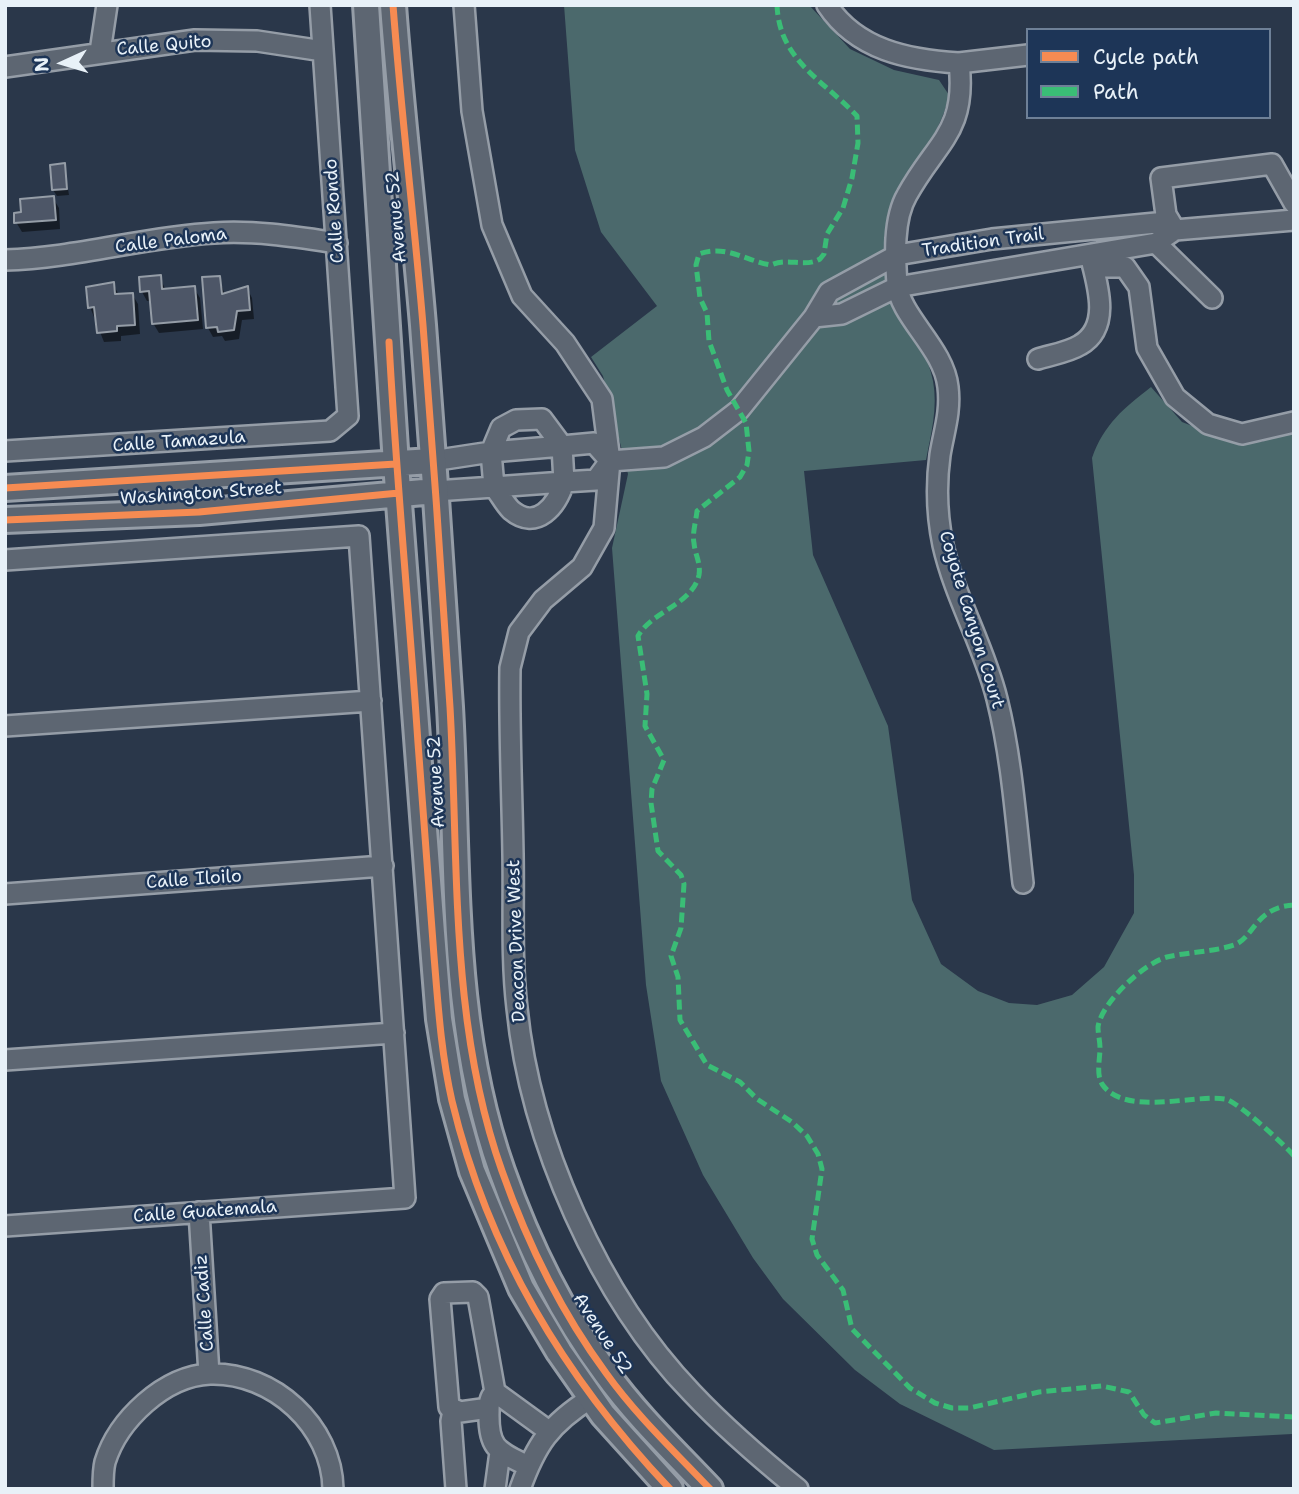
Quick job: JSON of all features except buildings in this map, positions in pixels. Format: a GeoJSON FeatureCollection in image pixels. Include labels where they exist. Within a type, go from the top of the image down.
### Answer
{"type":"FeatureCollection","features":[{"type":"Feature","properties":{"kind":"main road","name":"Avenue 52"},"geometry":{"type":"LineString","coordinates":[[366,5],[396,464],[439,1019],[452,1100],[472,1171],[521,1288],[591,1398],[670,1489]]}},
{"type":"Feature","properties":{"kind":"main road","name":"Avenue 52"},"geometry":{"type":"LineString","coordinates":[[393,5],[435,491],[450,708],[460,946],[467,1026],[480,1097],[501,1168],[529,1241],[569,1314],[606,1373],[656,1433],[710,1489]]}},
{"type":"Feature","properties":{"kind":"main road","name":"Washington Street"},"geometry":{"type":"LineString","coordinates":[[5,488],[432,461]]}},
{"type":"Feature","properties":{"kind":"main road","name":"Washington Street"},"geometry":{"type":"LineString","coordinates":[[5,520],[199,512],[399,492],[435,491]]}},
{"type":"Feature","properties":{"kind":"street"},"geometry":{"type":"LineString","coordinates":[[100,52],[107,5]]}},
{"type":"Feature","properties":{"kind":"street","name":"Calle Rondo"},"geometry":{"type":"LineString","coordinates":[[320,5],[348,416]]}},
{"type":"Feature","properties":{"kind":"street","name":"Deacon Drive West"},"geometry":{"type":"LineString","coordinates":[[464,5],[472,111],[492,225],[522,296],[565,343],[602,399],[610,461],[604,528],[582,567],[543,600],[519,632],[510,668],[516,1007],[527,1074],[547,1143],[570,1204],[601,1270],[690,1392],[753,1453],[798,1489]]}},
{"type":"Feature","properties":{"kind":"street"},"geometry":{"type":"LineString","coordinates":[[827,5],[836,19],[876,49],[922,61],[959,63],[1026,55]]}},
{"type":"Feature","properties":{"kind":"street","name":"Calle Quito"},"geometry":{"type":"LineString","coordinates":[[5,67],[195,40],[257,41],[323,51]]}},
{"type":"Feature","properties":{"kind":"street"},"geometry":{"type":"LineString","coordinates":[[897,287],[897,228],[905,197],[942,145],[957,117],[962,90],[959,63]]}},
{"type":"Feature","properties":{"kind":"street"},"geometry":{"type":"LineString","coordinates":[[1175,230],[1166,215],[1161,177],[1272,164],[1294,203]]}},
{"type":"Feature","properties":{"kind":"street","name":"Tradition Trail"},"geometry":{"type":"LineString","coordinates":[[610,461],[664,457],[704,437],[738,410],[814,317],[828,292],[897,255],[992,239],[1156,223],[1175,230],[1294,220]]}},
{"type":"Feature","properties":{"kind":"street"},"geometry":{"type":"LineString","coordinates":[[1038,359],[1080,345],[1095,332],[1101,312],[1088,229]]}},
{"type":"Feature","properties":{"kind":"street","name":"Tradition Trail"},"geometry":{"type":"LineString","coordinates":[[814,317],[842,314],[897,287],[1091,261],[1156,243],[1175,230]]}},
{"type":"Feature","properties":{"kind":"street","name":"Calle Paloma"},"geometry":{"type":"LineString","coordinates":[[5,260],[214,233],[282,235],[337,243]]}},
{"type":"Feature","properties":{"kind":"street"},"geometry":{"type":"LineString","coordinates":[[1156,243],[1212,299]]}},
{"type":"Feature","properties":{"kind":"street"},"geometry":{"type":"LineString","coordinates":[[1091,261],[1125,267],[1139,287],[1145,339],[1160,372],[1175,397],[1209,424],[1242,434],[1294,422]]}},
{"type":"Feature","properties":{"kind":"street","name":"Coyote Canyon Court"},"geometry":{"type":"LineString","coordinates":[[897,287],[913,318],[936,351],[948,385],[949,420],[940,454],[937,499],[943,545],[998,701],[1023,883]]}},
{"type":"Feature","properties":{"kind":"street","name":"Calle Tamazula"},"geometry":{"type":"LineString","coordinates":[[5,451],[330,431],[348,416]]}},
{"type":"Feature","properties":{"kind":"street"},"geometry":{"type":"LineString","coordinates":[[530,418],[542,419],[562,446],[564,482],[558,502],[549,512],[534,517],[523,517],[512,510],[494,487],[491,452],[500,428],[530,418]]}},
{"type":"Feature","properties":{"kind":"street"},"geometry":{"type":"LineString","coordinates":[[432,461],[491,452],[594,443],[610,461],[596,480],[435,491]]}},
{"type":"Feature","properties":{"kind":"street"},"geometry":{"type":"LineString","coordinates":[[5,560],[359,536],[394,1033],[5,1059]]}},
{"type":"Feature","properties":{"kind":"street"},"geometry":{"type":"LineString","coordinates":[[5,726],[371,701]]}},
{"type":"Feature","properties":{"kind":"street","name":"Calle Iloilo"},"geometry":{"type":"LineString","coordinates":[[5,894],[383,866]]}},
{"type":"Feature","properties":{"kind":"street","name":"Calle Guatemala"},"geometry":{"type":"LineString","coordinates":[[5,1226],[405,1198],[394,1033]]}},
{"type":"Feature","properties":{"kind":"street","name":"Calle Cadiz"},"geometry":{"type":"LineString","coordinates":[[199,1212],[209,1374],[240,1378],[263,1385],[285,1398],[307,1418],[323,1446],[332,1474],[333,1489]]}},
{"type":"Feature","properties":{"kind":"street"},"geometry":{"type":"LineString","coordinates":[[453,1411],[449,1407],[440,1299],[444,1293],[473,1292],[478,1297],[492,1400],[489,1434],[500,1452],[528,1466]]}},
{"type":"Feature","properties":{"kind":"street"},"geometry":{"type":"LineString","coordinates":[[103,1489],[105,1463],[116,1438],[134,1415],[154,1396],[180,1381],[209,1374]]}},
{"type":"Feature","properties":{"kind":"street"},"geometry":{"type":"LineString","coordinates":[[520,1489],[533,1453],[563,1416],[591,1398]]}},
{"type":"Feature","properties":{"kind":"street"},"geometry":{"type":"LineString","coordinates":[[453,1411],[492,1400],[550,1432]]}},
{"type":"Feature","properties":{"kind":"street"},"geometry":{"type":"LineString","coordinates":[[453,1411],[451,1421],[456,1489]]}},
{"type":"Feature","properties":{"kind":"street"},"geometry":{"type":"LineString","coordinates":[[495,1489],[500,1452]]}},
{"type":"Feature","properties":{"kind":"green space"},"geometry":{"type":"Polygon","coordinates":[[[564,5],[809,5],[850,49],[894,70],[939,80],[949,95],[934,135],[892,208],[884,251],[891,288],[922,348],[933,381],[934,411],[926,460],[804,471],[813,555],[888,726],[912,900],[941,964],[978,991],[1009,1003],[1037,1005],[1072,995],[1104,967],[1134,913],[1134,875],[1092,458],[1102,436],[1124,410],[1151,387],[1182,422],[1218,436],[1261,442],[1294,428],[1292,1434],[994,1450],[900,1404],[855,1370],[783,1299],[753,1258],[703,1175],[661,1081],[646,985],[612,548],[628,474],[603,376],[591,357],[657,306],[601,232],[575,150],[564,5]]]}},
{"type":"Feature","properties":{"kind":"marked path"},"geometry":{"type":"LineString","coordinates":[[777,5],[780,24],[794,55],[857,116],[858,143],[843,208],[827,234],[824,254],[820,259],[808,263],[784,262],[771,265],[736,254],[709,251],[699,254],[696,265],[700,298],[707,313],[709,341],[727,390],[746,423],[749,451],[747,465],[740,477],[697,511],[694,539],[699,575],[695,585],[680,601],[644,627],[638,636],[647,694],[645,726],[664,760],[652,789],[651,803],[658,851],[681,875],[684,884],[681,928],[671,956],[678,977],[680,1020],[707,1065],[740,1082],[757,1099],[792,1122],[807,1136],[818,1154],[822,1169],[812,1239],[817,1255],[843,1290],[852,1329],[910,1388],[935,1403],[952,1408],[969,1408],[1039,1392],[1102,1386],[1129,1392],[1144,1415],[1155,1423],[1216,1413],[1294,1417]]}},
{"type":"Feature","properties":{"kind":"marked path"},"geometry":{"type":"LineString","coordinates":[[1294,905],[1271,911],[1234,945],[1167,957],[1147,967],[1115,996],[1101,1017],[1098,1027],[1099,1076],[1102,1084],[1112,1094],[1126,1100],[1142,1102],[1225,1099],[1250,1115],[1294,1156]]}},
{"type":"Feature","properties":{"kind":"cycle path"},"geometry":{"type":"LineString","coordinates":[[393,5],[423,325],[437,516],[450,707],[460,942],[473,1058],[485,1115],[522,1224],[546,1276],[574,1326],[630,1404],[710,1489]]}},
{"type":"Feature","properties":{"kind":"cycle path"},"geometry":{"type":"LineString","coordinates":[[389,342],[437,992],[452,1101],[467,1156],[486,1209],[535,1309],[596,1402],[670,1489]]}},
{"type":"Feature","properties":{"kind":"cycle path"},"geometry":{"type":"LineString","coordinates":[[5,488],[396,464]]}},
{"type":"Feature","properties":{"kind":"cycle path"},"geometry":{"type":"LineString","coordinates":[[5,520],[199,512],[399,493]]}}]}
